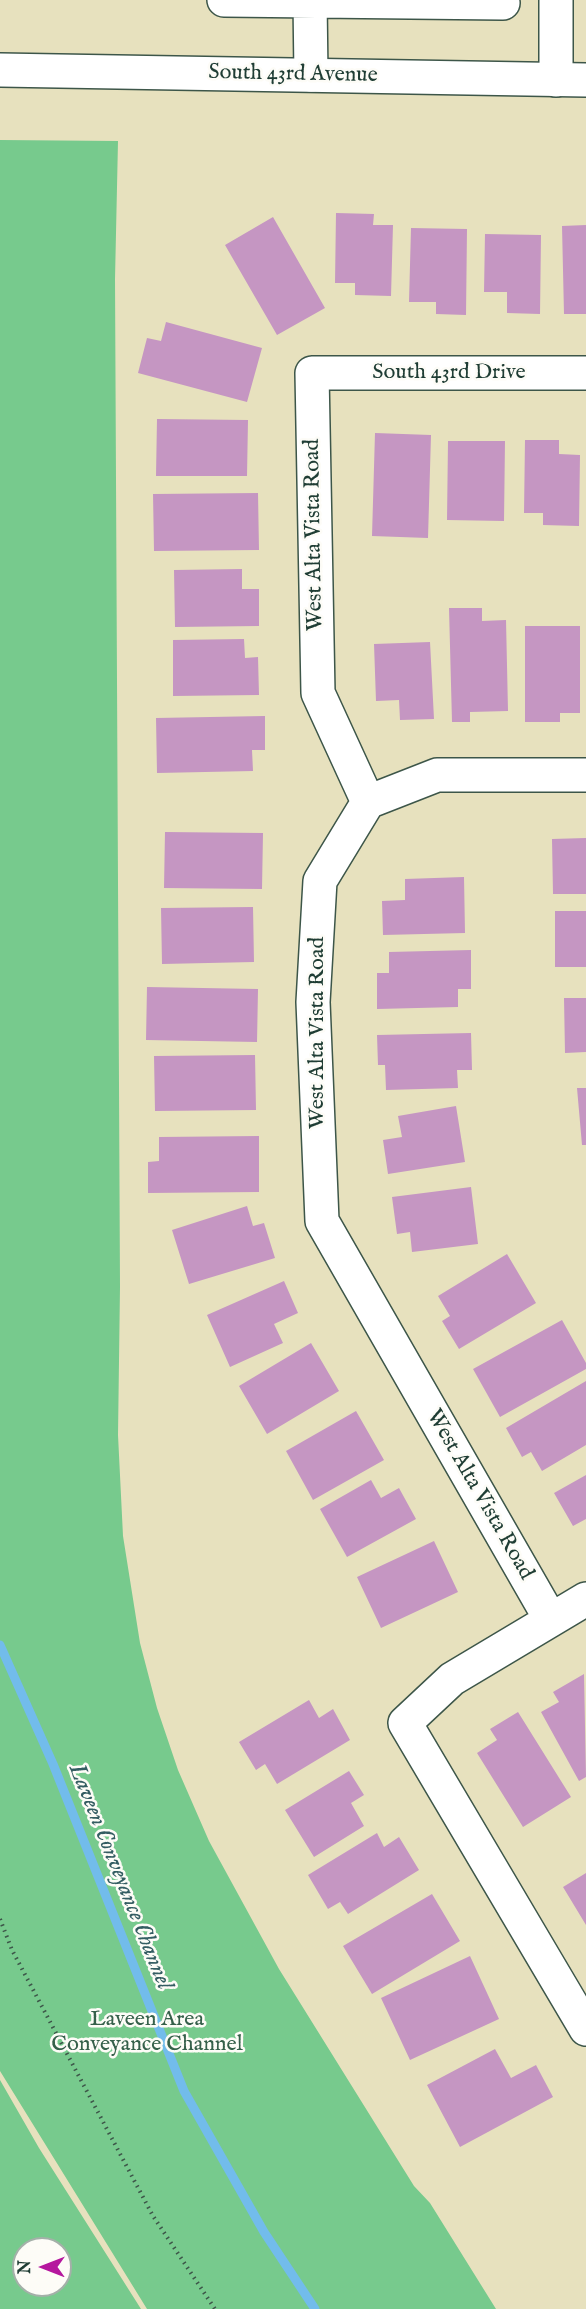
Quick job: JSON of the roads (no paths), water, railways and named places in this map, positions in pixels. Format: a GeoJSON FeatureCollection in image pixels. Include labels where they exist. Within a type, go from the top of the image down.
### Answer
{"type":"FeatureCollection","features":[{"type":"Feature","properties":{"kind":"street"},"geometry":{"type":"LineString","coordinates":[[224,0],[503,3]]}},
{"type":"Feature","properties":{"kind":"street"},"geometry":{"type":"LineString","coordinates":[[310,0],[311,75]]}},
{"type":"Feature","properties":{"kind":"street"},"geometry":{"type":"LineString","coordinates":[[556,0],[571,80]]}},
{"type":"Feature","properties":{"kind":"street","name":"South 43rd Avenue"},"geometry":{"type":"LineString","coordinates":[[0,70],[571,80]]}},
{"type":"Feature","properties":{"kind":"street","name":"South 43rd Drive"},"geometry":{"type":"LineString","coordinates":[[312,373],[586,373]]}},
{"type":"Feature","properties":{"kind":"street","name":"West Alta Vista Road"},"geometry":{"type":"LineString","coordinates":[[312,373],[318,693],[368,802],[320,881],[313,1002],[322,1221],[550,1620]]}},
{"type":"Feature","properties":{"kind":"street"},"geometry":{"type":"LineString","coordinates":[[368,802],[437,775],[586,775]]}},
{"type":"Feature","properties":{"kind":"street"},"geometry":{"type":"LineString","coordinates":[[586,1599],[452,1679],[405,1723],[586,2029]]}},
{"type":"Feature","properties":{"kind":"waterway","name":"Laveen Conveyance Channel"},"geometry":{"type":"LineString","coordinates":[[0,1645],[53,1764],[184,2091],[264,2232],[315,2309]]}},
{"type":"Feature","properties":{"kind":"park label","name":"Laveen Area Conveyance Channel"},"geometry":{"type":"Point","coordinates":[147,2032]}}]}
